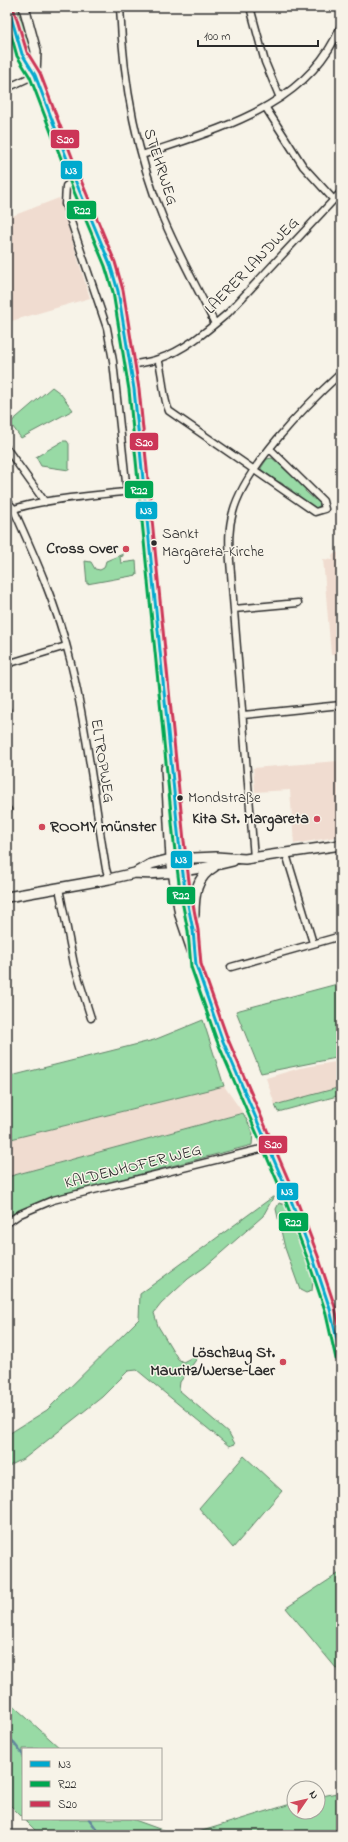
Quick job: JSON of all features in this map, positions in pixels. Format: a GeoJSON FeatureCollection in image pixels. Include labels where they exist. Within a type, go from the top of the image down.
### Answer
{"type":"FeatureCollection","features":[{"type":"Feature","properties":{"kind":"main road"},"geometry":{"type":"LineString","coordinates":[[8,7],[22,54],[35,75],[75,180],[110,264],[118,291],[131,365],[165,718],[182,870],[193,930],[196,965]]}},
{"type":"Feature","properties":{"kind":"main road"},"geometry":{"type":"LineString","coordinates":[[24,7],[36,51],[35,75]]}},
{"type":"Feature","properties":{"kind":"main road"},"geometry":{"type":"LineString","coordinates":[[165,718],[170,859],[180,915],[222,1039],[269,1147],[315,1264],[330,1309],[341,1358]]}},
{"type":"Feature","properties":{"kind":"main road"},"geometry":{"type":"LineString","coordinates":[[7,897],[135,873],[151,864],[170,859],[216,857],[240,859],[254,858],[341,845]]}},
{"type":"Feature","properties":{"kind":"main road"},"geometry":{"type":"LineString","coordinates":[[135,873],[150,874],[182,870],[218,865],[240,859]]}},
{"type":"Feature","properties":{"kind":"main road"},"geometry":{"type":"LineString","coordinates":[[193,930],[194,903],[197,886],[205,873],[218,865]]}},
{"type":"Feature","properties":{"kind":"street","name":"STEHRWEG"},"geometry":{"type":"LineString","coordinates":[[120,7],[121,45],[125,77],[134,126],[142,155],[163,218],[215,324]]}},
{"type":"Feature","properties":{"kind":"street"},"geometry":{"type":"LineString","coordinates":[[250,7],[265,62],[280,98]]}},
{"type":"Feature","properties":{"kind":"street"},"geometry":{"type":"LineString","coordinates":[[142,155],[220,128],[266,108],[302,80],[320,61],[339,39],[341,26]]}},
{"type":"Feature","properties":{"kind":"street"},"geometry":{"type":"LineString","coordinates":[[7,88],[35,75]]}},
{"type":"Feature","properties":{"kind":"street"},"geometry":{"type":"LineString","coordinates":[[266,108],[303,166],[333,199]]}},
{"type":"Feature","properties":{"kind":"street"},"geometry":{"type":"LineString","coordinates":[[75,180],[66,186],[65,204],[107,328],[113,361],[127,492]]}},
{"type":"Feature","properties":{"kind":"street","name":"LAERER LANDWEG"},"geometry":{"type":"LineString","coordinates":[[131,365],[158,360],[187,344],[215,324],[228,313],[341,192]]}},
{"type":"Feature","properties":{"kind":"street"},"geometry":{"type":"LineString","coordinates":[[158,360],[163,374],[166,404],[169,411],[315,512],[325,509],[323,501],[270,449]]}},
{"type":"Feature","properties":{"kind":"street"},"geometry":{"type":"LineString","coordinates":[[254,858],[229,529],[237,500],[254,469],[318,394],[341,373]]}},
{"type":"Feature","properties":{"kind":"street"},"geometry":{"type":"LineString","coordinates":[[7,449],[45,502]]}},
{"type":"Feature","properties":{"kind":"street"},"geometry":{"type":"LineString","coordinates":[[7,513],[13,508],[45,502],[144,490]]}},
{"type":"Feature","properties":{"kind":"street","name":"ELTROPWEG"},"geometry":{"type":"LineString","coordinates":[[7,501],[13,508],[49,592],[66,646],[81,710],[106,869],[109,879]]}},
{"type":"Feature","properties":{"kind":"street"},"geometry":{"type":"LineString","coordinates":[[234,609],[298,603]]}},
{"type":"Feature","properties":{"kind":"street"},"geometry":{"type":"LineString","coordinates":[[7,664],[66,646]]}},
{"type":"Feature","properties":{"kind":"street"},"geometry":{"type":"LineString","coordinates":[[243,715],[341,705]]}},
{"type":"Feature","properties":{"kind":"street"},"geometry":{"type":"LineString","coordinates":[[286,854],[313,943]]}},
{"type":"Feature","properties":{"kind":"street"},"geometry":{"type":"LineString","coordinates":[[59,888],[74,964],[91,1018]]}},
{"type":"Feature","properties":{"kind":"street"},"geometry":{"type":"LineString","coordinates":[[231,967],[341,936]]}},
{"type":"Feature","properties":{"kind":"street","name":"KALDENHOFER WEG"},"geometry":{"type":"LineString","coordinates":[[7,1223],[20,1214],[53,1200],[269,1147]]}},
{"type":"Feature","properties":{"kind":"shaded area"},"geometry":{"type":"Polygon","coordinates":[[[59,198],[90,298],[8,322],[7,218],[59,198]]]}},
{"type":"Feature","properties":{"kind":"shaded area"},"geometry":{"type":"Polygon","coordinates":[[[341,551],[341,654],[331,655],[323,559],[333,560],[332,555],[341,551]]]}},
{"type":"Feature","properties":{"kind":"shaded area","name":"Kita St. Margareta"},"geometry":{"type":"Polygon","coordinates":[[[338,761],[341,802],[341,836],[294,844],[290,790],[255,792],[253,768],[338,761]]]}},
{"type":"Feature","properties":{"kind":"shaded area"},"geometry":{"type":"Polygon","coordinates":[[[341,1061],[341,1087],[275,1105],[266,1078],[300,1068],[341,1061]]]}},
{"type":"Feature","properties":{"kind":"shaded area"},"geometry":{"type":"Polygon","coordinates":[[[224,1086],[243,1113],[7,1177],[7,1140],[224,1086]]]}},
{"type":"Feature","properties":{"kind":"green space"},"geometry":{"type":"Polygon","coordinates":[[[14,7],[16,7],[32,46],[26,48],[14,7]]]}},
{"type":"Feature","properties":{"kind":"green space"},"geometry":{"type":"Polygon","coordinates":[[[52,387],[60,393],[73,410],[21,438],[10,423],[52,387]]]}},
{"type":"Feature","properties":{"kind":"green space"},"geometry":{"type":"Polygon","coordinates":[[[63,441],[67,441],[69,444],[69,470],[41,466],[36,457],[63,441]]]}},
{"type":"Feature","properties":{"kind":"green space"},"geometry":{"type":"Polygon","coordinates":[[[272,458],[306,488],[305,491],[315,500],[316,498],[320,503],[319,507],[315,508],[291,492],[292,490],[280,482],[278,483],[262,472],[261,468],[267,459],[272,458]]]}},
{"type":"Feature","properties":{"kind":"green space"},"geometry":{"type":"Polygon","coordinates":[[[123,554],[123,556],[120,557],[121,563],[136,561],[137,575],[87,584],[85,561],[91,562],[95,569],[100,570],[104,568],[106,561],[123,554]]]}},
{"type":"Feature","properties":{"kind":"green space"},"geometry":{"type":"Polygon","coordinates":[[[341,983],[341,1057],[261,1073],[236,1011],[341,983]]]}},
{"type":"Feature","properties":{"kind":"green space"},"geometry":{"type":"Polygon","coordinates":[[[203,1020],[224,1086],[7,1140],[7,1077],[154,1040],[203,1020]]]}},
{"type":"Feature","properties":{"kind":"green space"},"geometry":{"type":"Polygon","coordinates":[[[341,1087],[341,1095],[278,1112],[275,1105],[341,1087]]]}},
{"type":"Feature","properties":{"kind":"green space"},"geometry":{"type":"Polygon","coordinates":[[[243,1113],[253,1132],[252,1145],[60,1195],[31,1205],[7,1217],[7,1177],[243,1113]]]}},
{"type":"Feature","properties":{"kind":"green space"},"geometry":{"type":"Polygon","coordinates":[[[274,1196],[263,1216],[205,1267],[188,1279],[161,1304],[154,1313],[158,1326],[178,1359],[183,1362],[197,1355],[198,1357],[180,1382],[179,1390],[229,1433],[235,1444],[229,1446],[137,1370],[128,1371],[102,1397],[25,1458],[7,1467],[7,1435],[47,1410],[139,1319],[140,1294],[274,1196]]]}},
{"type":"Feature","properties":{"kind":"green space"},"geometry":{"type":"Polygon","coordinates":[[[279,1203],[285,1205],[313,1280],[312,1291],[306,1293],[300,1290],[285,1248],[276,1209],[279,1203]]]}},
{"type":"Feature","properties":{"kind":"green space"},"geometry":{"type":"Polygon","coordinates":[[[244,1456],[282,1491],[233,1548],[199,1508],[244,1456]]]}},
{"type":"Feature","properties":{"kind":"green space"},"geometry":{"type":"Polygon","coordinates":[[[341,1572],[341,1674],[286,1608],[341,1572]]]}},
{"type":"Feature","properties":{"kind":"green space"},"geometry":{"type":"Polygon","coordinates":[[[7,1700],[60,1748],[22,1748],[22,1817],[7,1802],[7,1700]]]}},
{"type":"Feature","properties":{"kind":"green space"},"geometry":{"type":"Polygon","coordinates":[[[341,1792],[341,1835],[189,1835],[286,1805],[286,1820],[326,1820],[326,1795],[341,1792]]]}},
{"type":"Feature","properties":{"kind":"green space"},"geometry":{"type":"Polygon","coordinates":[[[25,1820],[135,1820],[176,1835],[40,1835],[25,1820]]]}},
{"type":"Feature","properties":{"kind":"waterway"},"geometry":{"type":"LineString","coordinates":[[7,1734],[22,1754]]}},
{"type":"Feature","properties":{"kind":"waterway"},"geometry":{"type":"LineString","coordinates":[[90,1820],[101,1835]]}},
{"type":"Feature","properties":{"kind":"transit line","name":"N3"},"geometry":{"type":"LineString","coordinates":[[8,7],[22,54],[35,75],[75,180],[110,264],[118,291],[134,389],[179,842],[185,890],[193,930],[196,965],[222,1039],[289,1195],[313,1258],[330,1309],[341,1358]]}},
{"type":"Feature","properties":{"kind":"transit line","name":"S20"},"geometry":{"type":"LineString","coordinates":[[13,7],[27,52],[40,73],[80,178],[115,262],[123,290],[139,389],[184,841],[190,889],[198,930],[201,964],[227,1037],[294,1193],[318,1256],[335,1307],[341,1335]]}},
{"type":"Feature","properties":{"kind":"transit line","name":"R22"},"geometry":{"type":"LineString","coordinates":[[7,21],[17,56],[30,77],[70,182],[105,266],[113,292],[129,390],[174,843],[180,891],[188,931],[191,967],[217,1041],[284,1197],[308,1260],[325,1310],[336,1359]]}},
{"type":"Feature","properties":{"kind":"place","name":"Sankt Margareta-Kirche"},"geometry":{"type":"Point","coordinates":[154,543]}},
{"type":"Feature","properties":{"kind":"place","name":"Cross Over"},"geometry":{"type":"Point","coordinates":[126,549]}},
{"type":"Feature","properties":{"kind":"place","name":"Mondstraße"},"geometry":{"type":"Point","coordinates":[180,798]}},
{"type":"Feature","properties":{"kind":"place","name":"Kita St. Margareta"},"geometry":{"type":"Point","coordinates":[317,819]}},
{"type":"Feature","properties":{"kind":"place","name":"ROOMY münster"},"geometry":{"type":"Point","coordinates":[42,827]}},
{"type":"Feature","properties":{"kind":"place","name":"Löschzug St. Mauritz/Werse-Laer"},"geometry":{"type":"Point","coordinates":[283,1362]}}]}
